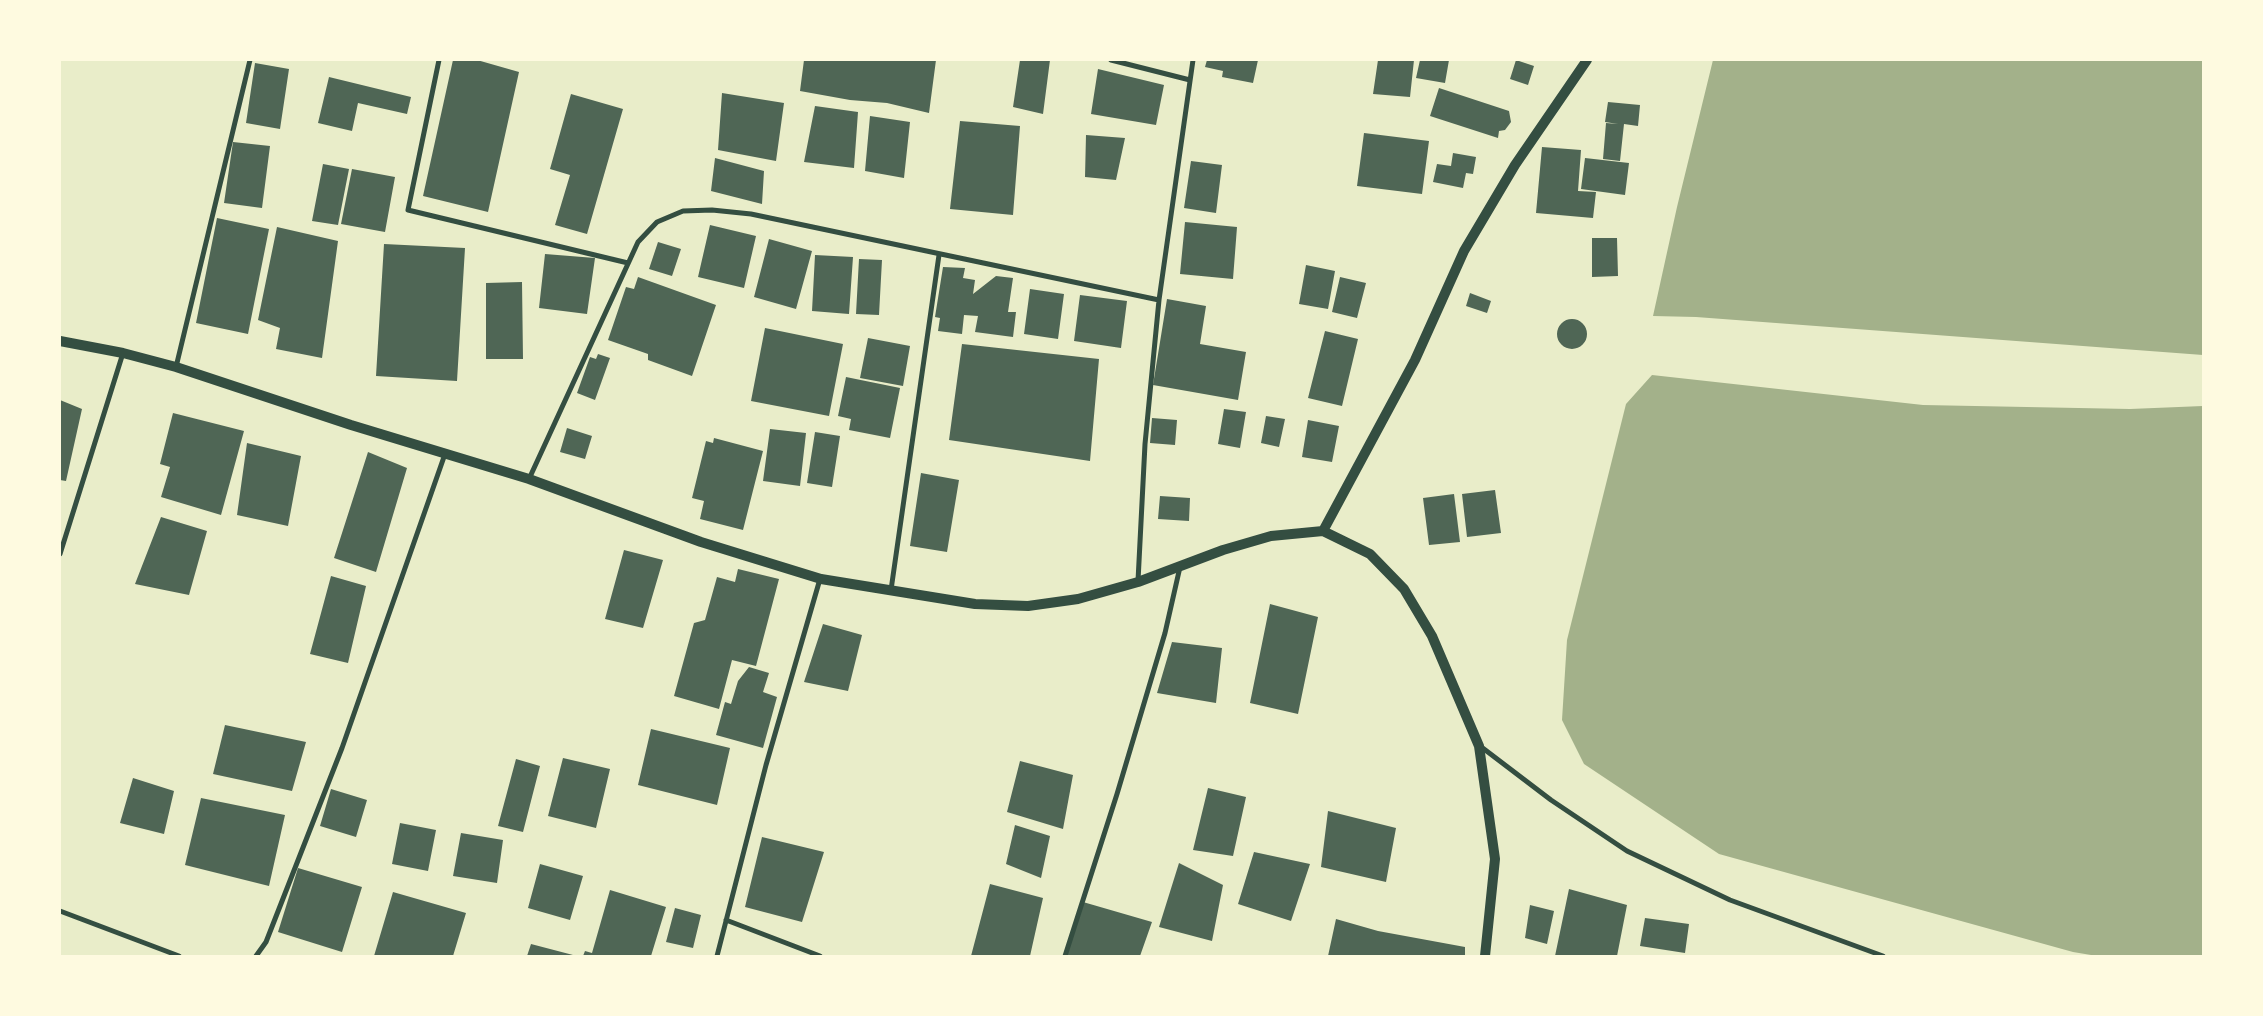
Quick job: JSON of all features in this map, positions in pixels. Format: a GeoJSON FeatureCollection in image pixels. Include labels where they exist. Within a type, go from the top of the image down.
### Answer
{"type":"FeatureCollection","features":[{"type":"Feature","properties":{"kind":"main road"},"geometry":{"type":"LineString","coordinates":[[1323,531],[1415,360],[1464,251],[1515,165],[1587,60]]}},
{"type":"Feature","properties":{"kind":"main road"},"geometry":{"type":"LineString","coordinates":[[60,341],[123,353],[176,367],[445,454],[529,479],[701,542],[821,578],[975,604],[1028,606],[1078,599],[1138,582],[1223,550],[1271,536],[1323,531],[1370,554],[1404,589],[1432,636],[1480,746],[1495,859],[1485,956]]}},
{"type":"Feature","properties":{"kind":"street"},"geometry":{"type":"LineString","coordinates":[[176,367],[250,60]]}},
{"type":"Feature","properties":{"kind":"street"},"geometry":{"type":"LineString","coordinates":[[439,60],[408,210],[628,263]]}},
{"type":"Feature","properties":{"kind":"street"},"geometry":{"type":"LineString","coordinates":[[1111,60],[1190,80]]}},
{"type":"Feature","properties":{"kind":"street"},"geometry":{"type":"LineString","coordinates":[[1138,582],[1145,444],[1159,300],[1193,60]]}},
{"type":"Feature","properties":{"kind":"street"},"geometry":{"type":"LineString","coordinates":[[529,479],[638,242],[658,222],[683,211],[712,210],[751,214],[1159,300]]}},
{"type":"Feature","properties":{"kind":"street"},"geometry":{"type":"LineString","coordinates":[[891,590],[939,255]]}},
{"type":"Feature","properties":{"kind":"street"},"geometry":{"type":"LineString","coordinates":[[60,554],[123,353]]}},
{"type":"Feature","properties":{"kind":"street"},"geometry":{"type":"LineString","coordinates":[[256,956],[266,942],[342,748],[445,454]]}},
{"type":"Feature","properties":{"kind":"street"},"geometry":{"type":"LineString","coordinates":[[1065,956],[1123,775],[1165,633],[1180,566]]}},
{"type":"Feature","properties":{"kind":"street"},"geometry":{"type":"LineString","coordinates":[[717,956],[766,765],[821,578]]}},
{"type":"Feature","properties":{"kind":"street"},"geometry":{"type":"LineString","coordinates":[[1480,746],[1551,800],[1627,851],[1730,900],[1882,956]]}},
{"type":"Feature","properties":{"kind":"street"},"geometry":{"type":"LineString","coordinates":[[60,911],[179,956]]}},
{"type":"Feature","properties":{"kind":"street"},"geometry":{"type":"LineString","coordinates":[[726,920],[820,956]]}},
{"type":"Feature","properties":{"kind":"shaded area"},"geometry":{"type":"Polygon","coordinates":[[[1713,60],[2203,60],[2203,355],[1696,317],[1653,316],[1677,207],[1713,60]]]}},
{"type":"Feature","properties":{"kind":"shaded area"},"geometry":{"type":"Polygon","coordinates":[[[1652,375],[1923,405],[2130,409],[2203,406],[2203,956],[2097,956],[2073,952],[1719,854],[1584,764],[1562,720],[1567,640],[1626,404],[1652,375]]]}},
{"type":"Feature","properties":{"kind":"building"},"geometry":{"type":"Polygon","coordinates":[[[453,60],[477,60],[519,72],[488,212],[423,196],[453,60]]]}},
{"type":"Feature","properties":{"kind":"building"},"geometry":{"type":"Polygon","coordinates":[[[804,60],[936,60],[929,113],[887,103],[850,100],[800,91],[804,60]]]}},
{"type":"Feature","properties":{"kind":"building"},"geometry":{"type":"Polygon","coordinates":[[[1020,60],[1050,60],[1043,114],[1013,107],[1020,60]]]}},
{"type":"Feature","properties":{"kind":"building"},"geometry":{"type":"Polygon","coordinates":[[[1207,60],[1258,60],[1253,83],[1222,77],[1223,71],[1205,67],[1207,60]]]}},
{"type":"Feature","properties":{"kind":"building"},"geometry":{"type":"Polygon","coordinates":[[[1378,60],[1414,60],[1410,97],[1373,94],[1378,60]]]}},
{"type":"Feature","properties":{"kind":"building"},"geometry":{"type":"Polygon","coordinates":[[[1420,60],[1449,60],[1445,83],[1416,78],[1420,60]]]}},
{"type":"Feature","properties":{"kind":"building"},"geometry":{"type":"Polygon","coordinates":[[[1516,60],[1534,66],[1528,85],[1510,79],[1516,60]]]}},
{"type":"Feature","properties":{"kind":"building"},"geometry":{"type":"Polygon","coordinates":[[[255,63],[289,69],[280,129],[246,123],[255,63]]]}},
{"type":"Feature","properties":{"kind":"building"},"geometry":{"type":"Polygon","coordinates":[[[1098,69],[1164,85],[1156,125],[1091,114],[1098,69]]]}},
{"type":"Feature","properties":{"kind":"building"},"geometry":{"type":"Polygon","coordinates":[[[329,77],[411,97],[407,114],[358,103],[352,131],[318,123],[329,77]]]}},
{"type":"Feature","properties":{"kind":"building"},"geometry":{"type":"Polygon","coordinates":[[[1439,88],[1509,111],[1511,122],[1505,130],[1499,131],[1498,138],[1430,116],[1439,88]]]}},
{"type":"Feature","properties":{"kind":"building"},"geometry":{"type":"Polygon","coordinates":[[[722,93],[784,103],[776,161],[718,150],[722,93]]]}},
{"type":"Feature","properties":{"kind":"building"},"geometry":{"type":"Polygon","coordinates":[[[571,94],[623,109],[587,234],[555,225],[570,175],[550,169],[571,94]]]}},
{"type":"Feature","properties":{"kind":"building"},"geometry":{"type":"Polygon","coordinates":[[[1608,102],[1640,105],[1638,126],[1624,124],[1620,161],[1603,159],[1606,123],[1618,124],[1605,122],[1608,102]]]}},
{"type":"Feature","properties":{"kind":"building"},"geometry":{"type":"Polygon","coordinates":[[[815,106],[858,112],[854,168],[804,162],[815,106]]]}},
{"type":"Feature","properties":{"kind":"building"},"geometry":{"type":"Polygon","coordinates":[[[870,116],[910,122],[904,178],[865,171],[870,116]]]}},
{"type":"Feature","properties":{"kind":"building"},"geometry":{"type":"Polygon","coordinates":[[[960,121],[1020,126],[1013,215],[950,209],[960,121]]]}},
{"type":"Feature","properties":{"kind":"building"},"geometry":{"type":"Polygon","coordinates":[[[1364,133],[1429,141],[1422,194],[1357,186],[1364,133]]]}},
{"type":"Feature","properties":{"kind":"building"},"geometry":{"type":"Polygon","coordinates":[[[1086,135],[1125,138],[1116,180],[1085,177],[1086,135]]]}},
{"type":"Feature","properties":{"kind":"building"},"geometry":{"type":"Polygon","coordinates":[[[233,142],[270,146],[262,208],[224,203],[233,142]]]}},
{"type":"Feature","properties":{"kind":"building"},"geometry":{"type":"Polygon","coordinates":[[[1542,147],[1581,150],[1578,191],[1596,192],[1593,218],[1536,213],[1542,147]]]}},
{"type":"Feature","properties":{"kind":"building"},"geometry":{"type":"Polygon","coordinates":[[[1453,153],[1476,157],[1473,174],[1466,173],[1463,188],[1433,182],[1437,164],[1451,166],[1453,153]]]}},
{"type":"Feature","properties":{"kind":"building"},"geometry":{"type":"Polygon","coordinates":[[[715,158],[764,171],[762,204],[711,191],[715,158]]]}},
{"type":"Feature","properties":{"kind":"building"},"geometry":{"type":"Polygon","coordinates":[[[1585,158],[1629,163],[1625,195],[1581,189],[1585,158]]]}},
{"type":"Feature","properties":{"kind":"building"},"geometry":{"type":"Polygon","coordinates":[[[1191,161],[1222,165],[1216,213],[1184,208],[1191,161]]]}},
{"type":"Feature","properties":{"kind":"building"},"geometry":{"type":"Polygon","coordinates":[[[323,164],[349,169],[338,225],[312,221],[323,164]]]}},
{"type":"Feature","properties":{"kind":"building"},"geometry":{"type":"Polygon","coordinates":[[[352,169],[395,177],[385,232],[341,224],[352,169]]]}},
{"type":"Feature","properties":{"kind":"building"},"geometry":{"type":"Polygon","coordinates":[[[217,218],[269,229],[248,334],[196,323],[217,218]]]}},
{"type":"Feature","properties":{"kind":"building"},"geometry":{"type":"Polygon","coordinates":[[[1185,222],[1237,227],[1233,279],[1180,274],[1185,222]]]}},
{"type":"Feature","properties":{"kind":"building"},"geometry":{"type":"Polygon","coordinates":[[[710,225],[756,236],[744,288],[698,277],[710,225]]]}},
{"type":"Feature","properties":{"kind":"building"},"geometry":{"type":"Polygon","coordinates":[[[277,227],[338,241],[322,358],[276,349],[280,328],[258,320],[277,227]]]}},
{"type":"Feature","properties":{"kind":"building"},"geometry":{"type":"Polygon","coordinates":[[[1592,238],[1617,238],[1618,276],[1592,277],[1592,238]]]}},
{"type":"Feature","properties":{"kind":"building"},"geometry":{"type":"Polygon","coordinates":[[[769,239],[812,251],[796,309],[754,297],[769,239]]]}},
{"type":"Feature","properties":{"kind":"building"},"geometry":{"type":"Polygon","coordinates":[[[658,242],[681,249],[672,276],[649,269],[658,242]]]}},
{"type":"Feature","properties":{"kind":"building"},"geometry":{"type":"Polygon","coordinates":[[[384,244],[465,248],[457,381],[376,376],[384,244]]]}},
{"type":"Feature","properties":{"kind":"building"},"geometry":{"type":"Polygon","coordinates":[[[545,254],[595,258],[587,314],[539,308],[545,254]]]}},
{"type":"Feature","properties":{"kind":"building"},"geometry":{"type":"Polygon","coordinates":[[[815,255],[853,257],[849,314],[812,311],[815,255]]]}},
{"type":"Feature","properties":{"kind":"building"},"geometry":{"type":"Polygon","coordinates":[[[859,259],[882,260],[879,315],[856,314],[859,259]]]}},
{"type":"Feature","properties":{"kind":"building"},"geometry":{"type":"Polygon","coordinates":[[[1306,265],[1335,271],[1328,309],[1299,304],[1306,265]]]}},
{"type":"Feature","properties":{"kind":"building"},"geometry":{"type":"Polygon","coordinates":[[[943,267],[965,268],[963,278],[975,280],[973,294],[996,276],[1013,278],[1008,312],[1016,312],[1013,337],[975,332],[978,316],[964,315],[962,334],[938,331],[940,318],[935,317],[943,267]]]}},
{"type":"Feature","properties":{"kind":"building"},"geometry":{"type":"Polygon","coordinates":[[[638,277],[716,305],[692,376],[648,360],[648,354],[608,340],[626,287],[634,289],[638,277]]]}},
{"type":"Feature","properties":{"kind":"building"},"geometry":{"type":"Polygon","coordinates":[[[1340,277],[1366,283],[1357,318],[1332,312],[1340,277]]]}},
{"type":"Feature","properties":{"kind":"building"},"geometry":{"type":"Polygon","coordinates":[[[522,282],[523,359],[486,359],[486,283],[522,282]]]}},
{"type":"Feature","properties":{"kind":"building"},"geometry":{"type":"Polygon","coordinates":[[[1030,289],[1064,294],[1058,339],[1024,334],[1030,289]]]}},
{"type":"Feature","properties":{"kind":"building"},"geometry":{"type":"Polygon","coordinates":[[[1470,293],[1491,301],[1487,313],[1466,306],[1470,293]]]}},
{"type":"Feature","properties":{"kind":"building"},"geometry":{"type":"Polygon","coordinates":[[[1080,295],[1127,301],[1121,348],[1074,341],[1080,295]]]}},
{"type":"Feature","properties":{"kind":"building"},"geometry":{"type":"Polygon","coordinates":[[[1167,299],[1206,306],[1200,344],[1246,352],[1238,400],[1153,385],[1167,299]]]}},
{"type":"Feature","properties":{"kind":"building"},"geometry":{"type":"Polygon","coordinates":[[[1572,319],[1578,320],[1586,328],[1586,340],[1578,348],[1572,349],[1566,348],[1558,340],[1557,334],[1558,328],[1566,320],[1572,319]]]}},
{"type":"Feature","properties":{"kind":"building"},"geometry":{"type":"Polygon","coordinates":[[[765,328],[843,344],[829,416],[751,401],[765,328]]]}},
{"type":"Feature","properties":{"kind":"building"},"geometry":{"type":"Polygon","coordinates":[[[1325,331],[1358,339],[1342,406],[1308,398],[1325,331]]]}},
{"type":"Feature","properties":{"kind":"building"},"geometry":{"type":"Polygon","coordinates":[[[868,338],[910,346],[903,386],[860,378],[868,338]]]}},
{"type":"Feature","properties":{"kind":"building"},"geometry":{"type":"Polygon","coordinates":[[[962,344],[1099,359],[1090,461],[949,440],[962,344]]]}},
{"type":"Feature","properties":{"kind":"building"},"geometry":{"type":"Polygon","coordinates":[[[598,354],[610,358],[595,400],[577,393],[590,357],[596,359],[598,354]]]}},
{"type":"Feature","properties":{"kind":"building"},"geometry":{"type":"Polygon","coordinates":[[[846,377],[900,388],[890,438],[849,430],[851,419],[838,416],[846,377]]]}},
{"type":"Feature","properties":{"kind":"building"},"geometry":{"type":"Polygon","coordinates":[[[60,400],[82,409],[66,481],[60,480],[60,400]]]}},
{"type":"Feature","properties":{"kind":"building"},"geometry":{"type":"Polygon","coordinates":[[[1224,409],[1246,412],[1240,448],[1218,444],[1224,409]]]}},
{"type":"Feature","properties":{"kind":"building"},"geometry":{"type":"Polygon","coordinates":[[[173,413],[244,431],[221,515],[161,497],[170,467],[160,464],[173,413]]]}},
{"type":"Feature","properties":{"kind":"building"},"geometry":{"type":"Polygon","coordinates":[[[1266,416],[1285,419],[1279,447],[1261,443],[1266,416]]]}},
{"type":"Feature","properties":{"kind":"building"},"geometry":{"type":"Polygon","coordinates":[[[1152,418],[1177,420],[1175,445],[1150,443],[1152,418]]]}},
{"type":"Feature","properties":{"kind":"building"},"geometry":{"type":"Polygon","coordinates":[[[1308,420],[1339,426],[1332,462],[1302,457],[1308,420]]]}},
{"type":"Feature","properties":{"kind":"building"},"geometry":{"type":"Polygon","coordinates":[[[567,428],[592,436],[585,459],[560,452],[567,428]]]}},
{"type":"Feature","properties":{"kind":"building"},"geometry":{"type":"Polygon","coordinates":[[[770,429],[806,433],[800,486],[763,481],[770,429]]]}},
{"type":"Feature","properties":{"kind":"building"},"geometry":{"type":"Polygon","coordinates":[[[815,432],[840,436],[832,487],[807,483],[815,432]]]}},
{"type":"Feature","properties":{"kind":"building"},"geometry":{"type":"Polygon","coordinates":[[[714,438],[763,451],[743,530],[700,519],[704,501],[692,498],[706,441],[713,443],[714,438]]]}},
{"type":"Feature","properties":{"kind":"building"},"geometry":{"type":"Polygon","coordinates":[[[247,443],[301,456],[288,526],[237,515],[247,443]]]}},
{"type":"Feature","properties":{"kind":"building"},"geometry":{"type":"Polygon","coordinates":[[[368,452],[407,468],[376,572],[334,558],[368,452]]]}},
{"type":"Feature","properties":{"kind":"building"},"geometry":{"type":"Polygon","coordinates":[[[921,473],[959,480],[947,552],[910,546],[921,473]]]}},
{"type":"Feature","properties":{"kind":"building"},"geometry":{"type":"Polygon","coordinates":[[[1495,490],[1501,533],[1467,537],[1462,494],[1495,490]]]}},
{"type":"Feature","properties":{"kind":"building"},"geometry":{"type":"Polygon","coordinates":[[[1454,494],[1460,542],[1429,545],[1423,498],[1454,494]]]}},
{"type":"Feature","properties":{"kind":"building"},"geometry":{"type":"Polygon","coordinates":[[[1160,496],[1190,498],[1189,521],[1158,519],[1160,496]]]}},
{"type":"Feature","properties":{"kind":"building"},"geometry":{"type":"Polygon","coordinates":[[[161,517],[207,531],[189,595],[135,584],[161,517]]]}},
{"type":"Feature","properties":{"kind":"building"},"geometry":{"type":"Polygon","coordinates":[[[624,550],[663,560],[643,628],[605,619],[624,550]]]}},
{"type":"Feature","properties":{"kind":"building"},"geometry":{"type":"Polygon","coordinates":[[[738,569],[779,579],[756,666],[732,660],[719,709],[674,696],[694,623],[705,620],[717,577],[735,582],[738,569]]]}},
{"type":"Feature","properties":{"kind":"building"},"geometry":{"type":"Polygon","coordinates":[[[331,576],[366,586],[348,663],[310,654],[331,576]]]}},
{"type":"Feature","properties":{"kind":"building"},"geometry":{"type":"Polygon","coordinates":[[[1270,604],[1318,617],[1298,714],[1250,703],[1270,604]]]}},
{"type":"Feature","properties":{"kind":"building"},"geometry":{"type":"Polygon","coordinates":[[[823,624],[862,635],[848,691],[804,682],[823,624]]]}},
{"type":"Feature","properties":{"kind":"building"},"geometry":{"type":"Polygon","coordinates":[[[1172,642],[1222,648],[1216,703],[1157,693],[1172,642]]]}},
{"type":"Feature","properties":{"kind":"building"},"geometry":{"type":"Polygon","coordinates":[[[749,667],[769,673],[763,692],[777,697],[763,748],[716,735],[725,702],[731,704],[738,681],[749,667]]]}},
{"type":"Feature","properties":{"kind":"building"},"geometry":{"type":"Polygon","coordinates":[[[225,725],[306,742],[292,791],[213,774],[225,725]]]}},
{"type":"Feature","properties":{"kind":"building"},"geometry":{"type":"Polygon","coordinates":[[[651,729],[730,748],[717,805],[638,785],[651,729]]]}},
{"type":"Feature","properties":{"kind":"building"},"geometry":{"type":"Polygon","coordinates":[[[563,758],[610,769],[596,828],[548,816],[563,758]]]}},
{"type":"Feature","properties":{"kind":"building"},"geometry":{"type":"Polygon","coordinates":[[[516,759],[540,766],[523,832],[498,826],[516,759]]]}},
{"type":"Feature","properties":{"kind":"building"},"geometry":{"type":"Polygon","coordinates":[[[1020,761],[1073,775],[1063,829],[1007,812],[1020,761]]]}},
{"type":"Feature","properties":{"kind":"building"},"geometry":{"type":"Polygon","coordinates":[[[133,778],[174,791],[164,834],[120,823],[133,778]]]}},
{"type":"Feature","properties":{"kind":"building"},"geometry":{"type":"Polygon","coordinates":[[[1208,788],[1246,797],[1233,856],[1193,850],[1208,788]]]}},
{"type":"Feature","properties":{"kind":"building"},"geometry":{"type":"Polygon","coordinates":[[[331,789],[367,800],[356,837],[320,826],[331,789]]]}},
{"type":"Feature","properties":{"kind":"building"},"geometry":{"type":"Polygon","coordinates":[[[201,798],[285,815],[269,886],[185,865],[201,798]]]}},
{"type":"Feature","properties":{"kind":"building"},"geometry":{"type":"Polygon","coordinates":[[[1328,811],[1396,828],[1386,882],[1321,867],[1328,811]]]}},
{"type":"Feature","properties":{"kind":"building"},"geometry":{"type":"Polygon","coordinates":[[[400,823],[436,830],[428,871],[392,864],[400,823]]]}},
{"type":"Feature","properties":{"kind":"building"},"geometry":{"type":"Polygon","coordinates":[[[1015,825],[1050,836],[1041,878],[1006,864],[1015,825]]]}},
{"type":"Feature","properties":{"kind":"building"},"geometry":{"type":"Polygon","coordinates":[[[461,833],[503,840],[497,883],[453,876],[461,833]]]}},
{"type":"Feature","properties":{"kind":"building"},"geometry":{"type":"Polygon","coordinates":[[[762,837],[824,852],[802,922],[745,907],[762,837]]]}},
{"type":"Feature","properties":{"kind":"building"},"geometry":{"type":"Polygon","coordinates":[[[1254,852],[1310,864],[1291,921],[1238,904],[1254,852]]]}},
{"type":"Feature","properties":{"kind":"building"},"geometry":{"type":"Polygon","coordinates":[[[1179,863],[1223,885],[1212,941],[1159,927],[1179,863]]]}},
{"type":"Feature","properties":{"kind":"building"},"geometry":{"type":"Polygon","coordinates":[[[540,864],[583,876],[570,920],[528,908],[540,864]]]}},
{"type":"Feature","properties":{"kind":"building"},"geometry":{"type":"Polygon","coordinates":[[[298,868],[362,887],[342,952],[278,932],[298,868]]]}},
{"type":"Feature","properties":{"kind":"building"},"geometry":{"type":"Polygon","coordinates":[[[990,884],[1043,898],[1030,956],[971,956],[990,884]]]}},
{"type":"Feature","properties":{"kind":"building"},"geometry":{"type":"Polygon","coordinates":[[[1569,889],[1627,905],[1617,956],[1555,956],[1569,889]]]}},
{"type":"Feature","properties":{"kind":"building"},"geometry":{"type":"Polygon","coordinates":[[[610,890],[666,907],[651,956],[583,956],[585,951],[592,953],[610,890]]]}},
{"type":"Feature","properties":{"kind":"building"},"geometry":{"type":"Polygon","coordinates":[[[393,892],[466,913],[453,956],[374,956],[393,892]]]}},
{"type":"Feature","properties":{"kind":"building"},"geometry":{"type":"Polygon","coordinates":[[[1083,902],[1152,922],[1140,956],[1065,956],[1083,902]]]}},
{"type":"Feature","properties":{"kind":"building"},"geometry":{"type":"Polygon","coordinates":[[[1530,905],[1554,911],[1547,944],[1525,938],[1530,905]]]}},
{"type":"Feature","properties":{"kind":"building"},"geometry":{"type":"Polygon","coordinates":[[[675,908],[701,915],[693,948],[666,942],[675,908]]]}},
{"type":"Feature","properties":{"kind":"building"},"geometry":{"type":"Polygon","coordinates":[[[1645,918],[1689,924],[1685,953],[1640,946],[1645,918]]]}},
{"type":"Feature","properties":{"kind":"building"},"geometry":{"type":"Polygon","coordinates":[[[1336,919],[1378,931],[1465,947],[1465,956],[1328,956],[1336,919]]]}},
{"type":"Feature","properties":{"kind":"building"},"geometry":{"type":"Polygon","coordinates":[[[531,944],[573,955],[573,956],[527,956],[531,944]]]}}]}
